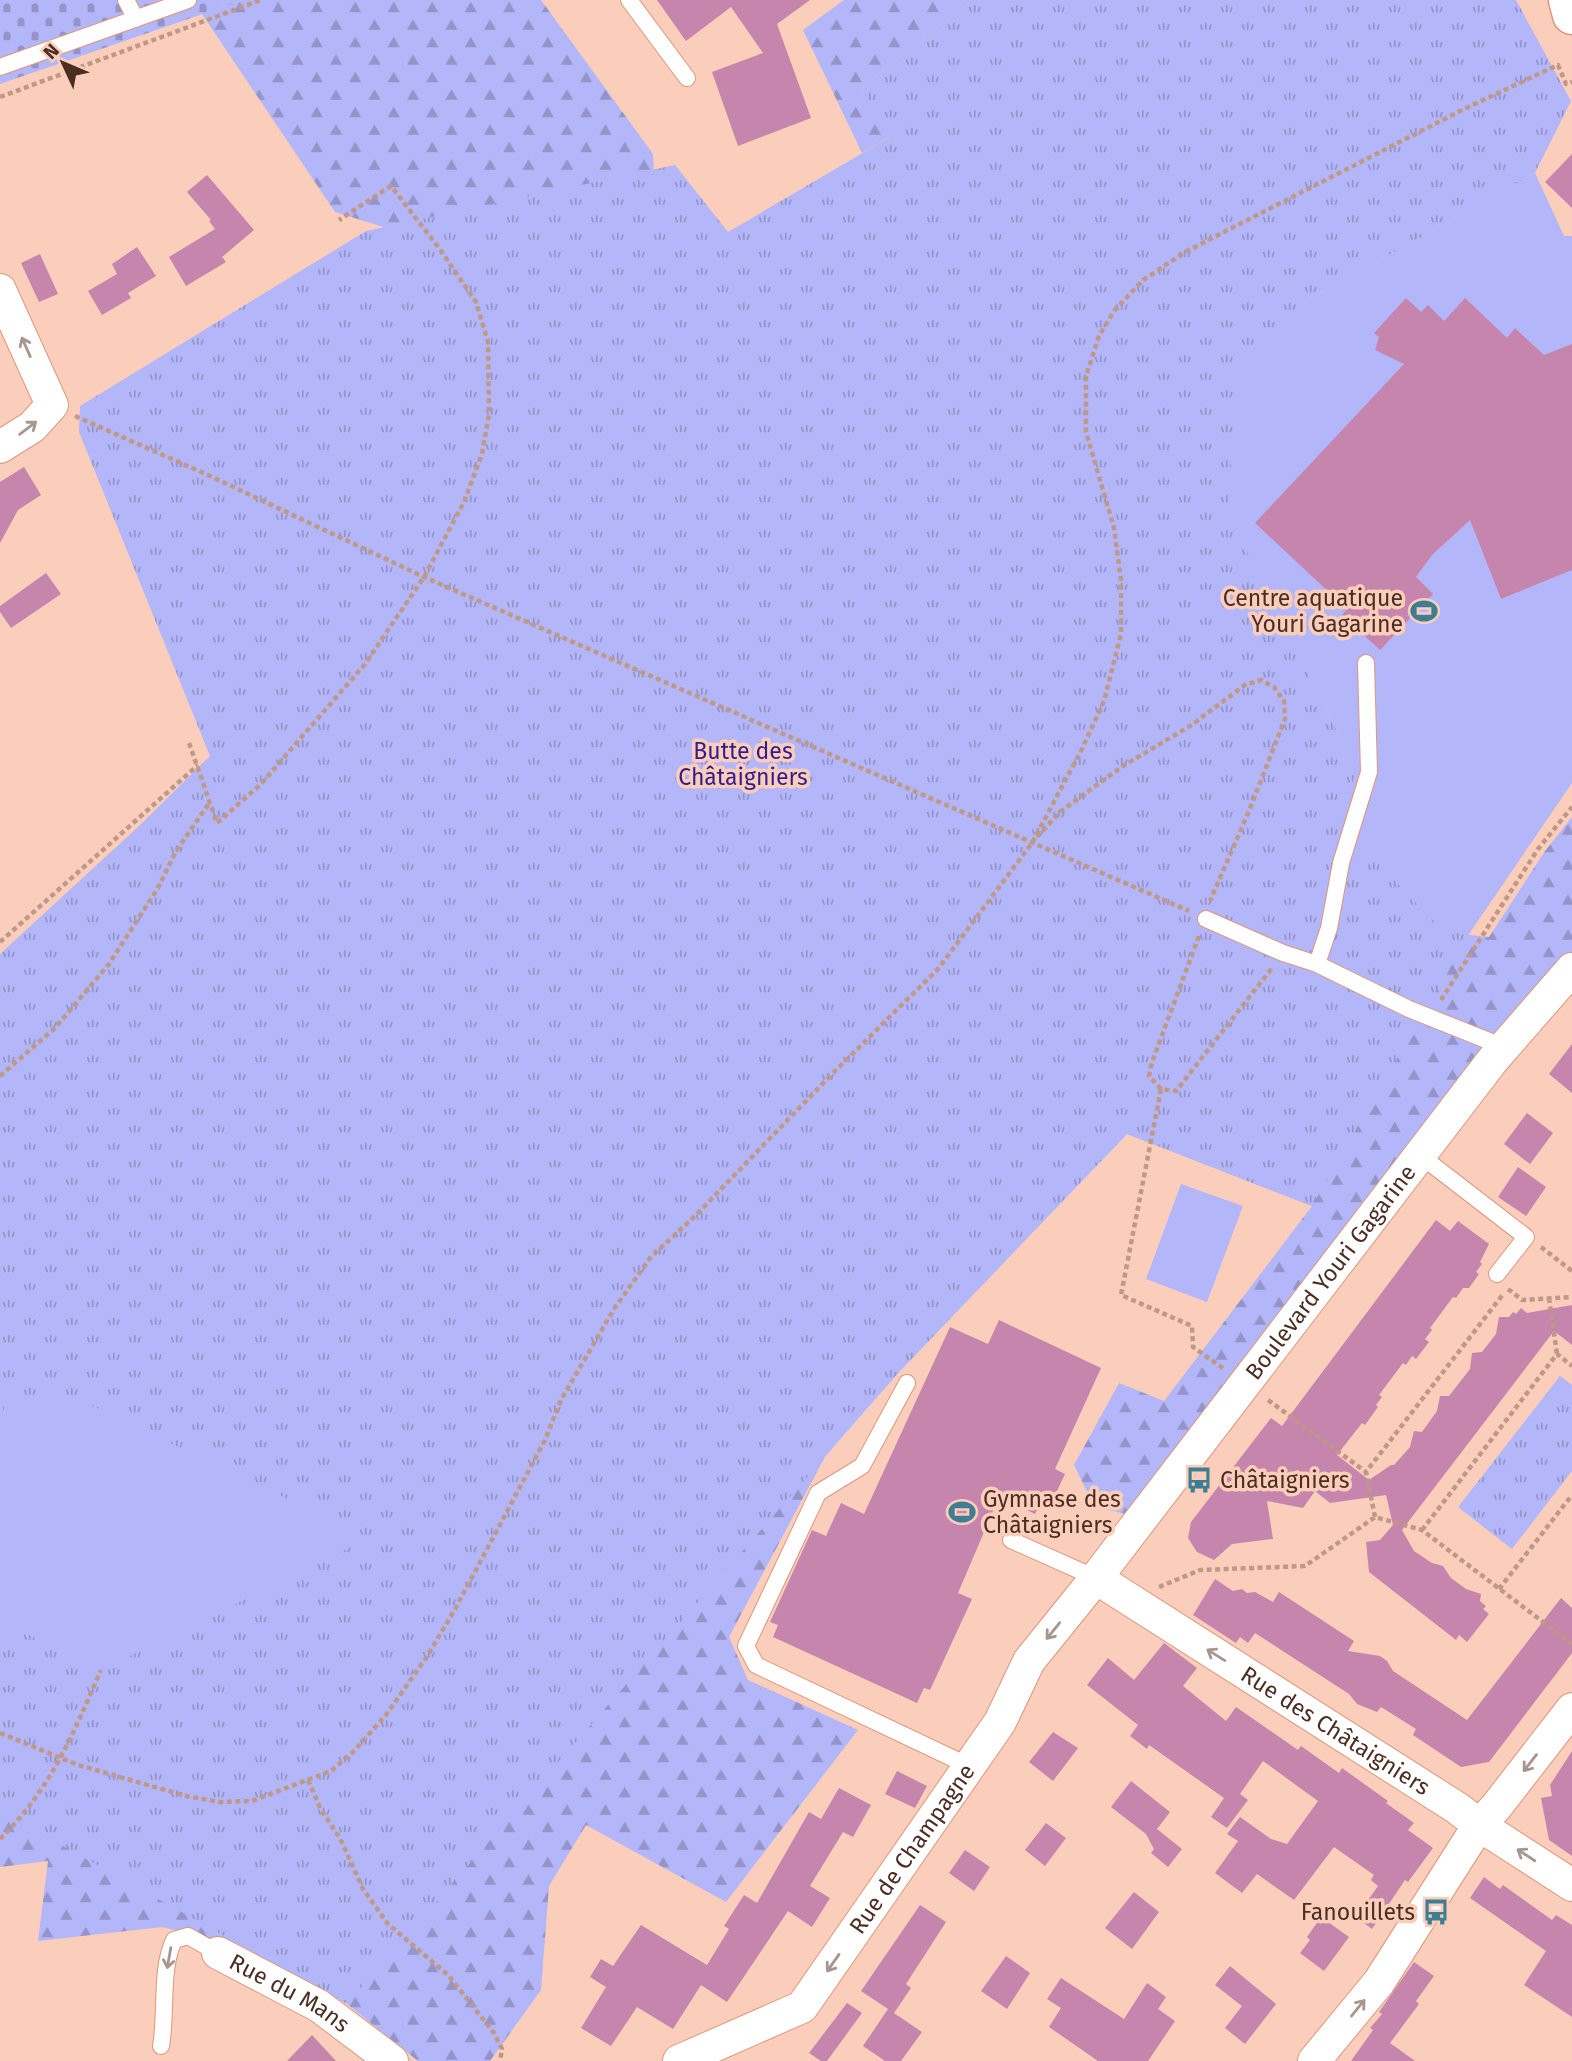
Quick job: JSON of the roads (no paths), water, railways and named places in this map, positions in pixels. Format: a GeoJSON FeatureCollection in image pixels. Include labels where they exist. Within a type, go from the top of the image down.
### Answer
{"type":"FeatureCollection","features":[{"type":"Feature","properties":{"kind":"street"},"geometry":{"type":"LineString","coordinates":[[1550,0],[1572,17]]}},
{"type":"Feature","properties":{"kind":"street"},"geometry":{"type":"LineString","coordinates":[[1568,0],[1572,17]]}},
{"type":"Feature","properties":{"kind":"street"},"geometry":{"type":"LineString","coordinates":[[0,290],[52,405],[32,427],[0,447]]}},
{"type":"Feature","properties":{"kind":"street","name":"Boulevard Youri Gagarine"},"geometry":{"type":"LineString","coordinates":[[1096,1578],[1504,1047],[1572,969]]}},
{"type":"Feature","properties":{"kind":"street","name":"Rue de Champagne"},"geometry":{"type":"LineString","coordinates":[[679,2061],[802,2007],[1000,1722],[1029,1661],[1096,1578]]}},
{"type":"Feature","properties":{"kind":"street","name":"Rue des Châtaigniers"},"geometry":{"type":"LineString","coordinates":[[1096,1578],[1457,1808],[1572,1885]]}},
{"type":"Feature","properties":{"kind":"street"},"geometry":{"type":"LineString","coordinates":[[1314,2061],[1379,1982],[1479,1825],[1572,1709]]}},
{"type":"Feature","properties":{"kind":"street","name":"Rue du Mans"},"geometry":{"type":"LineString","coordinates":[[218,1953],[319,2006],[390,2060]]}},
{"type":"Feature","properties":{"kind":"lane"},"geometry":{"type":"LineString","coordinates":[[126,0],[136,19]]}},
{"type":"Feature","properties":{"kind":"lane"},"geometry":{"type":"LineString","coordinates":[[0,67],[188,0]]}},
{"type":"Feature","properties":{"kind":"lane"},"geometry":{"type":"LineString","coordinates":[[629,0],[687,78]]}},
{"type":"Feature","properties":{"kind":"lane"},"geometry":{"type":"LineString","coordinates":[[1317,964],[1329,928],[1341,863],[1369,772],[1366,663]]}},
{"type":"Feature","properties":{"kind":"lane"},"geometry":{"type":"LineString","coordinates":[[1206,919],[1283,953],[1317,964],[1430,1017],[1504,1047]]}},
{"type":"Feature","properties":{"kind":"lane"},"geometry":{"type":"LineString","coordinates":[[1421,1156],[1526,1237],[1497,1274]]}},
{"type":"Feature","properties":{"kind":"lane"},"geometry":{"type":"LineString","coordinates":[[907,1383],[862,1466],[818,1493],[746,1646],[756,1665],[970,1766]]}},
{"type":"Feature","properties":{"kind":"lane"},"geometry":{"type":"LineString","coordinates":[[1012,1540],[1096,1578]]}},
{"type":"Feature","properties":{"kind":"lane"},"geometry":{"type":"LineString","coordinates":[[161,2046],[169,1951],[174,1940],[188,1936],[218,1953]]}},
{"type":"Feature","properties":{"kind":"place","name":"Centre aquatique Youri Gagarine"},"geometry":{"type":"Point","coordinates":[1424,611]}},
{"type":"Feature","properties":{"kind":"place","name":"Châtaigniers"},"geometry":{"type":"Point","coordinates":[1199,1480]}},
{"type":"Feature","properties":{"kind":"place","name":"Gymnase des Châtaigniers"},"geometry":{"type":"Point","coordinates":[962,1512]}},
{"type":"Feature","properties":{"kind":"place","name":"Fanouillets"},"geometry":{"type":"Point","coordinates":[1436,1912]}},
{"type":"Feature","properties":{"kind":"park label","name":"Butte des Châtaigniers"},"geometry":{"type":"Point","coordinates":[743,764]}}]}
